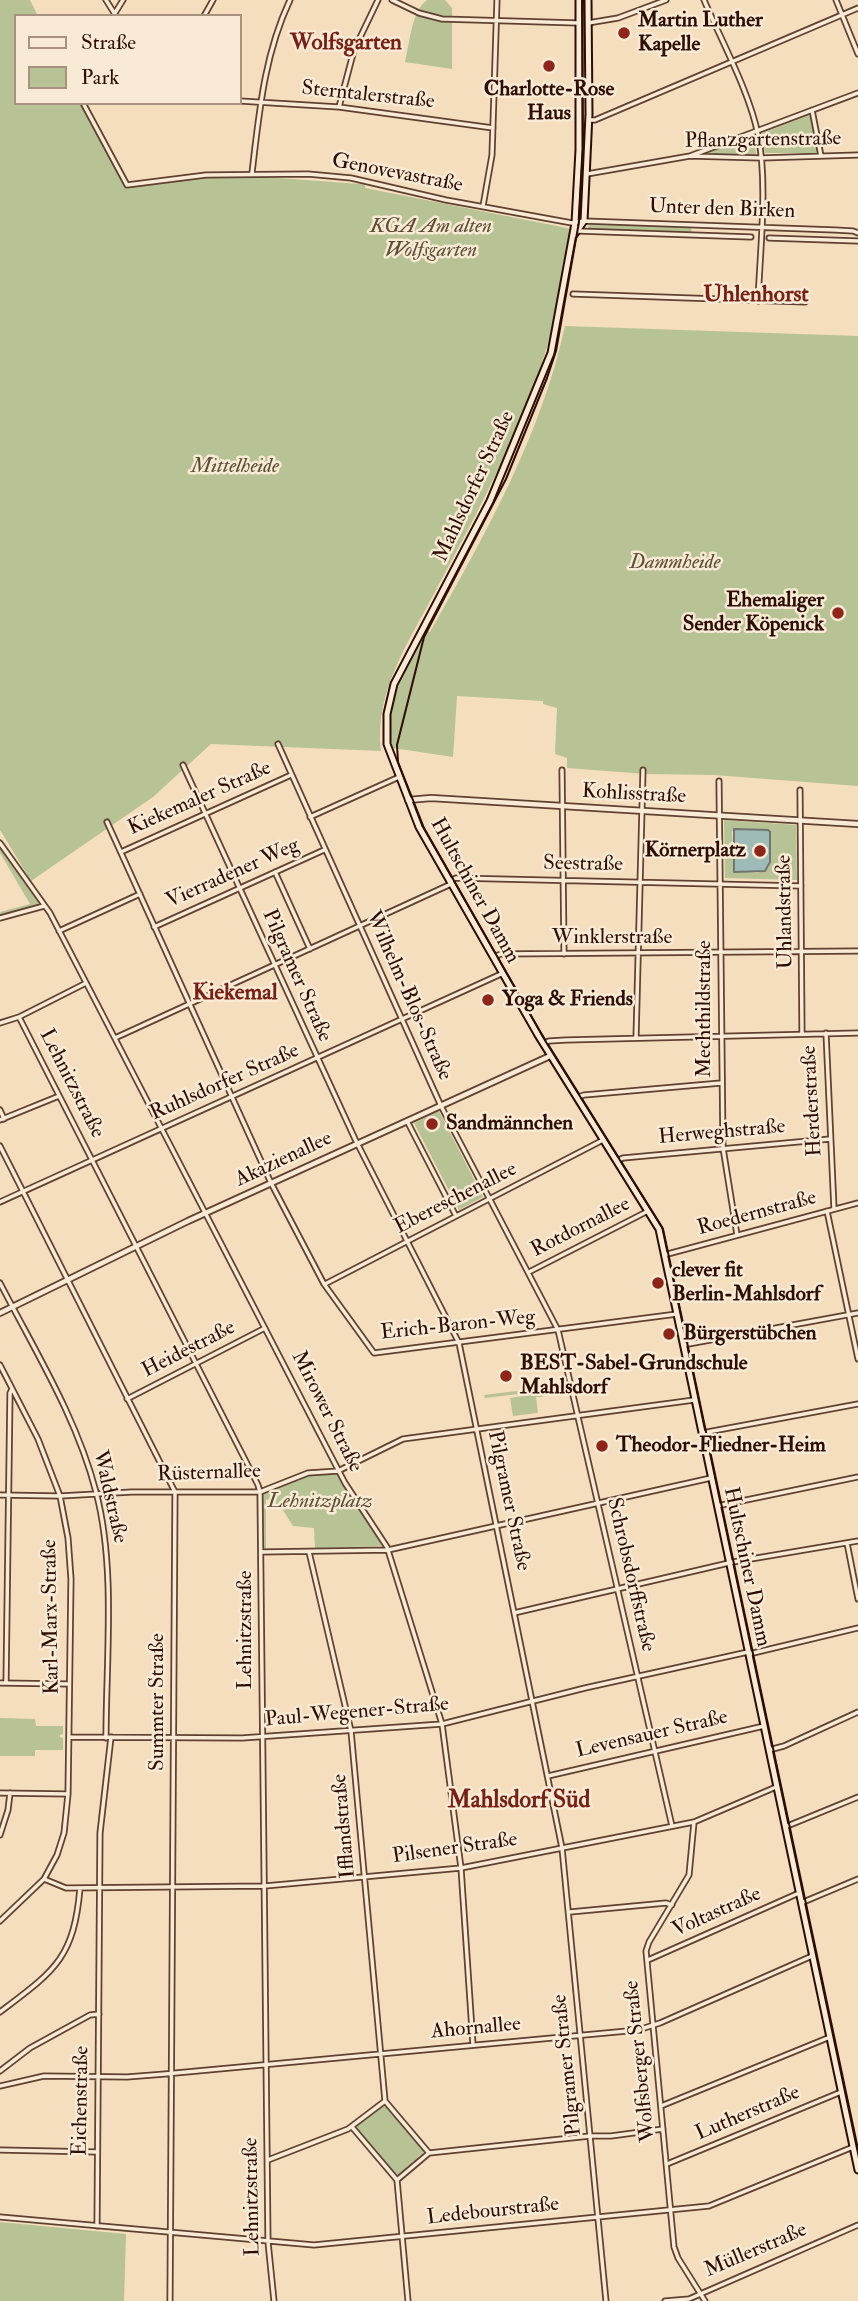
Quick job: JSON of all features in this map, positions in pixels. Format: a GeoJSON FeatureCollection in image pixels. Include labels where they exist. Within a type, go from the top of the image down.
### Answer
{"type":"FeatureCollection","features":[{"type":"Feature","properties":{"kind":"main road","name":"Mahlsdorfer Straße"},"geometry":{"type":"LineString","coordinates":[[387,744],[387,714],[394,684],[491,501],[555,341],[575,232],[579,150],[579,0]]}},
{"type":"Feature","properties":{"kind":"main road"},"geometry":{"type":"LineString","coordinates":[[584,221],[589,120],[588,0]]}},
{"type":"Feature","properties":{"kind":"main road"},"geometry":{"type":"LineString","coordinates":[[579,23],[588,23]]}},
{"type":"Feature","properties":{"kind":"main road","name":"Mahlsdorfer Straße"},"geometry":{"type":"LineString","coordinates":[[575,232],[584,221]]}},
{"type":"Feature","properties":{"kind":"main road","name":"Hultschiner Damm"},"geometry":{"type":"LineString","coordinates":[[387,744],[419,827],[492,958],[659,1229],[858,2170]]}},
{"type":"Feature","properties":{"kind":"street"},"geometry":{"type":"LineString","coordinates":[[106,0],[115,14]]}},
{"type":"Feature","properties":{"kind":"street"},"geometry":{"type":"LineString","coordinates":[[115,14],[122,0]]}},
{"type":"Feature","properties":{"kind":"street"},"geometry":{"type":"LineString","coordinates":[[252,173],[260,102],[271,50],[290,0]]}},
{"type":"Feature","properties":{"kind":"street"},"geometry":{"type":"LineString","coordinates":[[340,107],[354,50],[379,0]]}},
{"type":"Feature","properties":{"kind":"street"},"geometry":{"type":"LineString","coordinates":[[392,0],[435,18],[579,23]]}},
{"type":"Feature","properties":{"kind":"street"},"geometry":{"type":"LineString","coordinates":[[483,206],[493,128],[497,0]]}},
{"type":"Feature","properties":{"kind":"street"},"geometry":{"type":"LineString","coordinates":[[588,23],[618,18],[666,0]]}},
{"type":"Feature","properties":{"kind":"street"},"geometry":{"type":"LineString","coordinates":[[704,0],[757,131],[761,158],[758,301]]}},
{"type":"Feature","properties":{"kind":"street"},"geometry":{"type":"LineString","coordinates":[[836,0],[858,54]]}},
{"type":"Feature","properties":{"kind":"street"},"geometry":{"type":"LineString","coordinates":[[589,120],[595,120],[858,8]]}},
{"type":"Feature","properties":{"kind":"street"},"geometry":{"type":"LineString","coordinates":[[690,156],[858,93]]}},
{"type":"Feature","properties":{"kind":"street","name":"Sterntalerstraße"},"geometry":{"type":"LineString","coordinates":[[242,101],[340,107],[493,128]]}},
{"type":"Feature","properties":{"kind":"street","name":"Genovevastraße"},"geometry":{"type":"LineString","coordinates":[[84,105],[128,185],[186,177],[252,173],[308,174],[351,178],[575,223]]}},
{"type":"Feature","properties":{"kind":"street"},"geometry":{"type":"LineString","coordinates":[[812,110],[821,156]]}},
{"type":"Feature","properties":{"kind":"street","name":"Pflanzgartenstraße"},"geometry":{"type":"LineString","coordinates":[[587,174],[690,156],[761,158],[858,155]]}},
{"type":"Feature","properties":{"kind":"street","name":"Unter den Birken"},"geometry":{"type":"LineString","coordinates":[[575,223],[584,221],[858,233]]}},
{"type":"Feature","properties":{"kind":"street","name":"Unter den Birken"},"geometry":{"type":"LineString","coordinates":[[575,232],[751,237]]}},
{"type":"Feature","properties":{"kind":"street","name":"Unter den Birken"},"geometry":{"type":"LineString","coordinates":[[769,238],[858,241]]}},
{"type":"Feature","properties":{"kind":"street"},"geometry":{"type":"LineString","coordinates":[[573,294],[805,302]]}},
{"type":"Feature","properties":{"kind":"street","name":"Wilhelm-Blos-Straße"},"geometry":{"type":"LineString","coordinates":[[278,744],[441,1106],[558,1330]]}},
{"type":"Feature","properties":{"kind":"street","name":"Pilgramer Straße"},"geometry":{"type":"LineString","coordinates":[[183,765],[357,1144],[459,1343],[562,1848],[606,2301]]}},
{"type":"Feature","properties":{"kind":"street"},"geometry":{"type":"LineString","coordinates":[[562,770],[564,954]]}},
{"type":"Feature","properties":{"kind":"street"},"geometry":{"type":"LineString","coordinates":[[636,1038],[643,770]]}},
{"type":"Feature","properties":{"kind":"street","name":"Kiekemaler Straße"},"geometry":{"type":"LineString","coordinates":[[121,852],[291,775]]}},
{"type":"Feature","properties":{"kind":"street"},"geometry":{"type":"LineString","coordinates":[[310,817],[399,776]]}},
{"type":"Feature","properties":{"kind":"street","name":"Mechthildstraße"},"geometry":{"type":"LineString","coordinates":[[719,781],[723,1148],[737,1235]]}},
{"type":"Feature","properties":{"kind":"street","name":"Uhlandstraße"},"geometry":{"type":"LineString","coordinates":[[800,790],[802,1034]]}},
{"type":"Feature","properties":{"kind":"street","name":"Kohlisstraße"},"geometry":{"type":"LineString","coordinates":[[408,800],[431,799],[858,824]]}},
{"type":"Feature","properties":{"kind":"street","name":"Erich-Baron-Weg"},"geometry":{"type":"LineString","coordinates":[[107,822],[271,1183],[324,1284],[374,1353],[677,1314]]}},
{"type":"Feature","properties":{"kind":"street","name":"Mirower Straße"},"geometry":{"type":"LineString","coordinates":[[0,843],[59,931],[338,1471],[388,1550],[442,1724],[461,1868],[473,2045]]}},
{"type":"Feature","properties":{"kind":"street","name":"Vierradener Weg"},"geometry":{"type":"LineString","coordinates":[[154,927],[325,850]]}},
{"type":"Feature","properties":{"kind":"street"},"geometry":{"type":"LineString","coordinates":[[275,872],[310,949]]}},
{"type":"Feature","properties":{"kind":"street","name":"Seestraße"},"geometry":{"type":"LineString","coordinates":[[450,883],[456,878],[801,886]]}},
{"type":"Feature","properties":{"kind":"street"},"geometry":{"type":"LineString","coordinates":[[115,1038],[450,883]]}},
{"type":"Feature","properties":{"kind":"street"},"geometry":{"type":"LineString","coordinates":[[59,931],[140,894]]}},
{"type":"Feature","properties":{"kind":"street"},"geometry":{"type":"LineString","coordinates":[[0,918],[44,906]]}},
{"type":"Feature","properties":{"kind":"street","name":"Winklerstraße"},"geometry":{"type":"LineString","coordinates":[[492,958],[501,954],[858,951]]}},
{"type":"Feature","properties":{"kind":"street","name":"Ruhlsdorfer Straße"},"geometry":{"type":"LineString","coordinates":[[0,1202],[501,974]]}},
{"type":"Feature","properties":{"kind":"street"},"geometry":{"type":"LineString","coordinates":[[0,1023],[19,1017],[86,983]]}},
{"type":"Feature","properties":{"kind":"street","name":"Lehnitzstraße"},"geometry":{"type":"LineString","coordinates":[[19,1017],[260,1492],[268,2242],[274,2301]]}},
{"type":"Feature","properties":{"kind":"street","name":"Herderstraße"},"geometry":{"type":"LineString","coordinates":[[826,1033],[834,1209]]}},
{"type":"Feature","properties":{"kind":"street"},"geometry":{"type":"LineString","coordinates":[[543,1044],[549,1041],[858,1033]]}},
{"type":"Feature","properties":{"kind":"street","name":"Akazienallee"},"geometry":{"type":"LineString","coordinates":[[0,1313],[205,1213],[551,1056]]}},
{"type":"Feature","properties":{"kind":"street"},"geometry":{"type":"LineString","coordinates":[[576,1098],[584,1095],[722,1083]]}},
{"type":"Feature","properties":{"kind":"street"},"geometry":{"type":"LineString","coordinates":[[0,1110],[2,1119],[59,1097]]}},
{"type":"Feature","properties":{"kind":"street"},"geometry":{"type":"LineString","coordinates":[[407,1121],[456,1216]]}},
{"type":"Feature","properties":{"kind":"street","name":"Herweghstraße"},"geometry":{"type":"LineString","coordinates":[[617,1161],[623,1158],[830,1139]]}},
{"type":"Feature","properties":{"kind":"street","name":"Ebereschenallee"},"geometry":{"type":"LineString","coordinates":[[324,1284],[603,1140]]}},
{"type":"Feature","properties":{"kind":"street","name":"Summter Straße"},"geometry":{"type":"LineString","coordinates":[[0,1146],[175,1492],[170,2301]]}},
{"type":"Feature","properties":{"kind":"street","name":"Roedernstraße"},"geometry":{"type":"LineString","coordinates":[[664,1255],[858,1203]]}},
{"type":"Feature","properties":{"kind":"street","name":"Rotdornallee"},"geometry":{"type":"LineString","coordinates":[[528,1272],[648,1211]]}},
{"type":"Feature","properties":{"kind":"street"},"geometry":{"type":"LineString","coordinates":[[827,1211],[858,1359]]}},
{"type":"Feature","properties":{"kind":"street","name":"Waldstraße"},"geometry":{"type":"LineString","coordinates":[[0,1283],[78,1437],[96,1493],[106,1558],[109,1768],[101,1812],[100,1976]]}},
{"type":"Feature","properties":{"kind":"street"},"geometry":{"type":"LineString","coordinates":[[683,1345],[858,1313]]}},
{"type":"Feature","properties":{"kind":"street","name":"Heidestraße"},"geometry":{"type":"LineString","coordinates":[[127,1399],[265,1328]]}},
{"type":"Feature","properties":{"kind":"street","name":"Schrobsdorffstraße"},"geometry":{"type":"LineString","coordinates":[[558,1330],[672,1826]]}},
{"type":"Feature","properties":{"kind":"street","name":"Karl-Marx-Straße"},"geometry":{"type":"LineString","coordinates":[[0,1365],[38,1439],[60,1496],[70,1557],[68,1794],[64,1833],[57,1855],[44,1879]]}},
{"type":"Feature","properties":{"kind":"street"},"geometry":{"type":"LineString","coordinates":[[12,1388],[3,1683],[69,1684]]}},
{"type":"Feature","properties":{"kind":"street","name":"Rüsternallee"},"geometry":{"type":"LineString","coordinates":[[0,1495],[260,1492],[308,1473],[338,1471],[403,1439],[695,1400]]}},
{"type":"Feature","properties":{"kind":"street"},"geometry":{"type":"LineString","coordinates":[[702,1433],[858,1404]]}},
{"type":"Feature","properties":{"kind":"street"},"geometry":{"type":"LineString","coordinates":[[717,1506],[858,1477]]}},
{"type":"Feature","properties":{"kind":"street"},"geometry":{"type":"LineString","coordinates":[[261,1552],[388,1550],[711,1478]]}},
{"type":"Feature","properties":{"kind":"street"},"geometry":{"type":"LineString","coordinates":[[514,1613],[729,1563],[858,1541]]}},
{"type":"Feature","properties":{"kind":"street"},"geometry":{"type":"LineString","coordinates":[[847,1543],[858,1599]]}},
{"type":"Feature","properties":{"kind":"street","name":"Ifflandstraße"},"geometry":{"type":"LineString","coordinates":[[309,1552],[351,1731],[386,2101]]}},
{"type":"Feature","properties":{"kind":"street","name":"Paul-Wegener-Straße"},"geometry":{"type":"LineString","coordinates":[[69,1737],[262,1737],[442,1724],[858,1628]]}},
{"type":"Feature","properties":{"kind":"street"},"geometry":{"type":"LineString","coordinates":[[769,1750],[784,1746],[858,1712]]}},
{"type":"Feature","properties":{"kind":"street","name":"Levensauer Straße"},"geometry":{"type":"LineString","coordinates":[[548,1776],[764,1726]]}},
{"type":"Feature","properties":{"kind":"street","name":"Pilsener Straße"},"geometry":{"type":"LineString","coordinates":[[44,1879],[55,1885],[80,1888],[265,1886],[461,1868],[694,1822],[777,1787]]}},
{"type":"Feature","properties":{"kind":"street"},"geometry":{"type":"LineString","coordinates":[[0,1793],[68,1794]]}},
{"type":"Feature","properties":{"kind":"street"},"geometry":{"type":"LineString","coordinates":[[0,1835],[10,1793]]}},
{"type":"Feature","properties":{"kind":"street"},"geometry":{"type":"LineString","coordinates":[[785,1827],[858,1797]]}},
{"type":"Feature","properties":{"kind":"street","name":"Wolfsberger Straße"},"geometry":{"type":"LineString","coordinates":[[694,1822],[689,1875],[649,1942],[647,1960],[675,2254],[705,2301]]}},
{"type":"Feature","properties":{"kind":"street"},"geometry":{"type":"LineString","coordinates":[[0,1921],[44,1879]]}},
{"type":"Feature","properties":{"kind":"street"},"geometry":{"type":"LineString","coordinates":[[801,1903],[858,1879]]}},
{"type":"Feature","properties":{"kind":"street"},"geometry":{"type":"LineString","coordinates":[[0,2012],[43,1978],[64,1953],[75,1926],[80,1888]]}},
{"type":"Feature","properties":{"kind":"street","name":"Voltastraße"},"geometry":{"type":"LineString","coordinates":[[647,1960],[799,1893]]}},
{"type":"Feature","properties":{"kind":"street"},"geometry":{"type":"LineString","coordinates":[[569,1912],[666,1903],[672,1905]]}},
{"type":"Feature","properties":{"kind":"street","name":"Ahornallee"},"geometry":{"type":"LineString","coordinates":[[0,2086],[44,2076],[127,2077],[171,2074],[638,2030],[813,1956]]}},
{"type":"Feature","properties":{"kind":"street","name":"Eichenstraße"},"geometry":{"type":"LineString","coordinates":[[97,2226],[100,1976]]}},
{"type":"Feature","properties":{"kind":"street"},"geometry":{"type":"LineString","coordinates":[[0,2071],[30,2048],[90,2015],[99,2014]]}},
{"type":"Feature","properties":{"kind":"street"},"geometry":{"type":"LineString","coordinates":[[661,2106],[830,2037]]}},
{"type":"Feature","properties":{"kind":"street","name":"Lutherstraße"},"geometry":{"type":"LineString","coordinates":[[667,2164],[841,2092]]}},
{"type":"Feature","properties":{"kind":"street"},"geometry":{"type":"LineString","coordinates":[[268,2160],[352,2127],[386,2101],[429,2153]]}},
{"type":"Feature","properties":{"kind":"street"},"geometry":{"type":"LineString","coordinates":[[352,2127],[397,2180],[408,2301]]}},
{"type":"Feature","properties":{"kind":"street"},"geometry":{"type":"LineString","coordinates":[[397,2180],[429,2153],[663,2129]]}},
{"type":"Feature","properties":{"kind":"street","name":"Ledebourstraße"},"geometry":{"type":"LineString","coordinates":[[0,2217],[314,2245],[715,2204],[853,2147]]}},
{"type":"Feature","properties":{"kind":"street"},"geometry":{"type":"LineString","coordinates":[[0,2150],[97,2152]]}},
{"type":"Feature","properties":{"kind":"street","name":"Müllerstraße"},"geometry":{"type":"LineString","coordinates":[[665,2301],[688,2299],[858,2225]]}},
{"type":"Feature","properties":{"kind":"green space","name":"Mittelheide"},"geometry":{"type":"Polygon","coordinates":[[[0,0],[30,0],[37,14],[14,14],[14,105],[82,105],[125,188],[197,177],[251,176],[360,184],[365,185],[365,188],[572,229],[555,314],[536,382],[487,493],[397,664],[383,706],[381,751],[211,744],[153,797],[31,881],[0,830],[0,0]]]}},
{"type":"Feature","properties":{"kind":"green space"},"geometry":{"type":"Polygon","coordinates":[[[427,0],[445,0],[452,8],[452,69],[405,62],[414,20],[427,0]]]}},
{"type":"Feature","properties":{"kind":"green space"},"geometry":{"type":"Polygon","coordinates":[[[810,115],[818,153],[765,153],[762,133],[810,115]]]}},
{"type":"Feature","properties":{"kind":"green space"},"geometry":{"type":"Polygon","coordinates":[[[754,136],[756,155],[707,155],[707,152],[754,136]]]}},
{"type":"Feature","properties":{"kind":"green space"},"geometry":{"type":"Polygon","coordinates":[[[589,223],[690,227],[692,230],[690,233],[588,229],[589,223]]]}},
{"type":"Feature","properties":{"kind":"green space","name":"Dammheide"},"geometry":{"type":"Polygon","coordinates":[[[565,326],[858,336],[858,786],[567,768],[567,758],[555,754],[557,708],[543,704],[543,701],[457,696],[453,757],[393,748],[389,716],[396,686],[425,630],[430,632],[451,596],[509,484],[542,407],[565,326]]]}},
{"type":"Feature","properties":{"kind":"green space","name":"Körnerplatz"},"geometry":{"type":"Polygon","coordinates":[[[724,820],[796,825],[797,880],[725,878],[724,820]],[[732,831],[734,871],[758,873],[768,868],[770,862],[732,831]]]}},
{"type":"Feature","properties":{"kind":"green space"},"geometry":{"type":"Polygon","coordinates":[[[0,846],[38,901],[38,906],[1,916],[0,912],[30,904],[0,853],[0,846]]]}},
{"type":"Feature","properties":{"kind":"green space"},"geometry":{"type":"Polygon","coordinates":[[[439,1111],[483,1197],[459,1210],[414,1123],[439,1111]]]}},
{"type":"Feature","properties":{"kind":"green space"},"geometry":{"type":"Polygon","coordinates":[[[542,1388],[543,1397],[536,1397],[538,1413],[513,1416],[510,1398],[536,1394],[535,1392],[485,1398],[484,1395],[542,1388]]]}},
{"type":"Feature","properties":{"kind":"green space","name":"Lehnitzplatz"},"geometry":{"type":"Polygon","coordinates":[[[309,1475],[339,1476],[382,1546],[315,1548],[314,1528],[293,1526],[281,1507],[266,1499],[264,1549],[264,1492],[309,1475]]]}},
{"type":"Feature","properties":{"kind":"green space"},"geometry":{"type":"Polygon","coordinates":[[[0,1718],[35,1719],[36,1726],[63,1726],[63,1734],[60,1737],[63,1738],[63,1750],[35,1750],[35,1756],[0,1756],[0,1718]]]}},
{"type":"Feature","properties":{"kind":"green space"},"geometry":{"type":"Polygon","coordinates":[[[385,2105],[425,2151],[398,2175],[394,2175],[355,2128],[385,2105]]]}},
{"type":"Feature","properties":{"kind":"green space"},"geometry":{"type":"Polygon","coordinates":[[[0,2222],[126,2234],[124,2301],[0,2301],[0,2222]]]}},
{"type":"Feature","properties":{"kind":"water"},"geometry":{"type":"Polygon","coordinates":[[[734,829],[770,832],[770,862],[765,871],[734,872],[734,829]]]}},
{"type":"Feature","properties":{"kind":"tram line"},"geometry":{"type":"LineString","coordinates":[[582,0],[583,148],[579,222],[556,351],[506,479],[424,637],[397,745],[398,762],[424,828],[546,1042],[663,1229],[858,2149]]}},
{"type":"Feature","properties":{"kind":"place","name":"Martin Luther Kapelle"},"geometry":{"type":"Point","coordinates":[624,33]}},
{"type":"Feature","properties":{"kind":"place","name":"Charlotte-Rose Haus"},"geometry":{"type":"Point","coordinates":[549,66]}},
{"type":"Feature","properties":{"kind":"place","name":"Ehemaliger Sender Köpenick"},"geometry":{"type":"Point","coordinates":[838,613]}},
{"type":"Feature","properties":{"kind":"place","name":"Körnerplatz"},"geometry":{"type":"Point","coordinates":[760,851]}},
{"type":"Feature","properties":{"kind":"place","name":"Yoga & Friends"},"geometry":{"type":"Point","coordinates":[488,1000]}},
{"type":"Feature","properties":{"kind":"place","name":"Sandmännchen"},"geometry":{"type":"Point","coordinates":[432,1124]}},
{"type":"Feature","properties":{"kind":"place","name":"clever fit Berlin-Mahlsdorf"},"geometry":{"type":"Point","coordinates":[658,1283]}},
{"type":"Feature","properties":{"kind":"place","name":"Bürgerstübchen"},"geometry":{"type":"Point","coordinates":[669,1334]}},
{"type":"Feature","properties":{"kind":"place","name":"BEST-Sabel-Grundschule Mahlsdorf"},"geometry":{"type":"Point","coordinates":[506,1376]}},
{"type":"Feature","properties":{"kind":"place","name":"Theodor-Fliedner-Heim"},"geometry":{"type":"Point","coordinates":[602,1446]}},
{"type":"Feature","properties":{"kind":"district","name":"Wolfsgarten"},"geometry":{"type":"Point","coordinates":[346,44]}},
{"type":"Feature","properties":{"kind":"district","name":"Uhlenhorst"},"geometry":{"type":"Point","coordinates":[756,296]}},
{"type":"Feature","properties":{"kind":"district","name":"Kiekemal"},"geometry":{"type":"Point","coordinates":[235,994]}},
{"type":"Feature","properties":{"kind":"district","name":"Mahlsdorf Süd"},"geometry":{"type":"Point","coordinates":[519,1802]}},
{"type":"Feature","properties":{"kind":"park label","name":"KGA Am alten Wolfsgarten"},"geometry":{"type":"Point","coordinates":[431,239]}}]}
